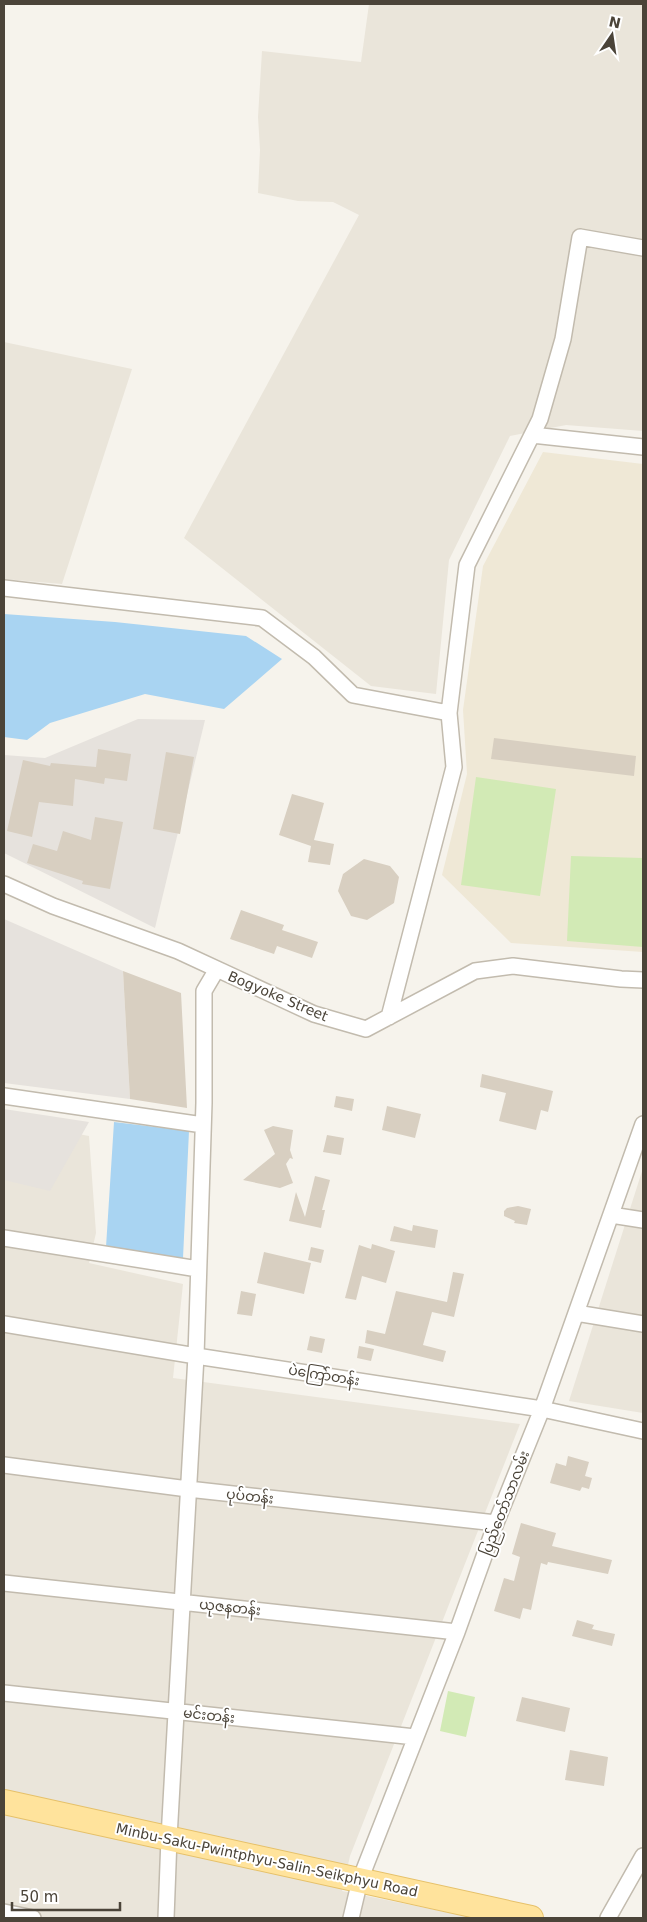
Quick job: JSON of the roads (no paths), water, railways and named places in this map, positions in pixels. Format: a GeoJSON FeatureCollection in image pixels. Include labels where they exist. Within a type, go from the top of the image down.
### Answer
{"type":"FeatureCollection","features":[{"type":"Feature","properties":{"kind":"main road","name":"Minbu-Saku-Pwintphyu-Salin-Seikphyu Road"},"geometry":{"type":"LineString","coordinates":[[4,1802],[531,1918]]}},
{"type":"Feature","properties":{"kind":"street"},"geometry":{"type":"LineString","coordinates":[[389,1017],[454,767],[449,714],[467,565],[540,419],[563,339],[580,237],[643,248]]}},
{"type":"Feature","properties":{"kind":"street"},"geometry":{"type":"LineString","coordinates":[[532,435],[643,447]]}},
{"type":"Feature","properties":{"kind":"street"},"geometry":{"type":"LineString","coordinates":[[4,588],[262,618],[314,657],[353,695],[449,714]]}},
{"type":"Feature","properties":{"kind":"street","name":"Bogyoke Street"},"geometry":{"type":"LineString","coordinates":[[4,884],[53,906],[178,951],[314,1014],[366,1029],[475,971],[513,966],[643,980]]}},
{"type":"Feature","properties":{"kind":"street"},"geometry":{"type":"LineString","coordinates":[[166,1918],[168,1838],[196,1356],[203,1125],[204,991],[217,969]]}},
{"type":"Feature","properties":{"kind":"street"},"geometry":{"type":"LineString","coordinates":[[4,1096],[203,1125]]}},
{"type":"Feature","properties":{"kind":"street","name":"ပြည်တော်သာလမ်း"},"geometry":{"type":"LineString","coordinates":[[351,1918],[360,1880],[457,1632],[496,1523],[542,1409],[643,1124]]}},
{"type":"Feature","properties":{"kind":"street"},"geometry":{"type":"LineString","coordinates":[[611,1215],[643,1220]]}},
{"type":"Feature","properties":{"kind":"street"},"geometry":{"type":"LineString","coordinates":[[4,1238],[198,1269]]}},
{"type":"Feature","properties":{"kind":"street"},"geometry":{"type":"LineString","coordinates":[[576,1313],[643,1324]]}},
{"type":"Feature","properties":{"kind":"street","name":"ပဲကြော်တန်း"},"geometry":{"type":"LineString","coordinates":[[4,1324],[196,1356],[542,1409],[643,1431]]}},
{"type":"Feature","properties":{"kind":"street","name":"ပုပ်တန်း"},"geometry":{"type":"LineString","coordinates":[[4,1465],[188,1489],[496,1523]]}},
{"type":"Feature","properties":{"kind":"street","name":"ယုဇနတန်း"},"geometry":{"type":"LineString","coordinates":[[4,1583],[457,1632]]}},
{"type":"Feature","properties":{"kind":"street","name":"မင်းတန်း"},"geometry":{"type":"LineString","coordinates":[[4,1693],[415,1737]]}},
{"type":"Feature","properties":{"kind":"street"},"geometry":{"type":"LineString","coordinates":[[608,1918],[643,1856]]}},
{"type":"Feature","properties":{"kind":"street"},"geometry":{"type":"LineString","coordinates":[[4,1912],[33,1918]]}},
{"type":"Feature","properties":{"kind":"water"},"geometry":{"type":"Polygon","coordinates":[[[4,614],[115,622],[246,636],[282,659],[224,709],[145,694],[50,723],[27,740],[4,737],[4,614]]]}},
{"type":"Feature","properties":{"kind":"water"},"geometry":{"type":"Polygon","coordinates":[[[114,1122],[189,1131],[183,1258],[106,1247],[114,1122]]]}}]}
